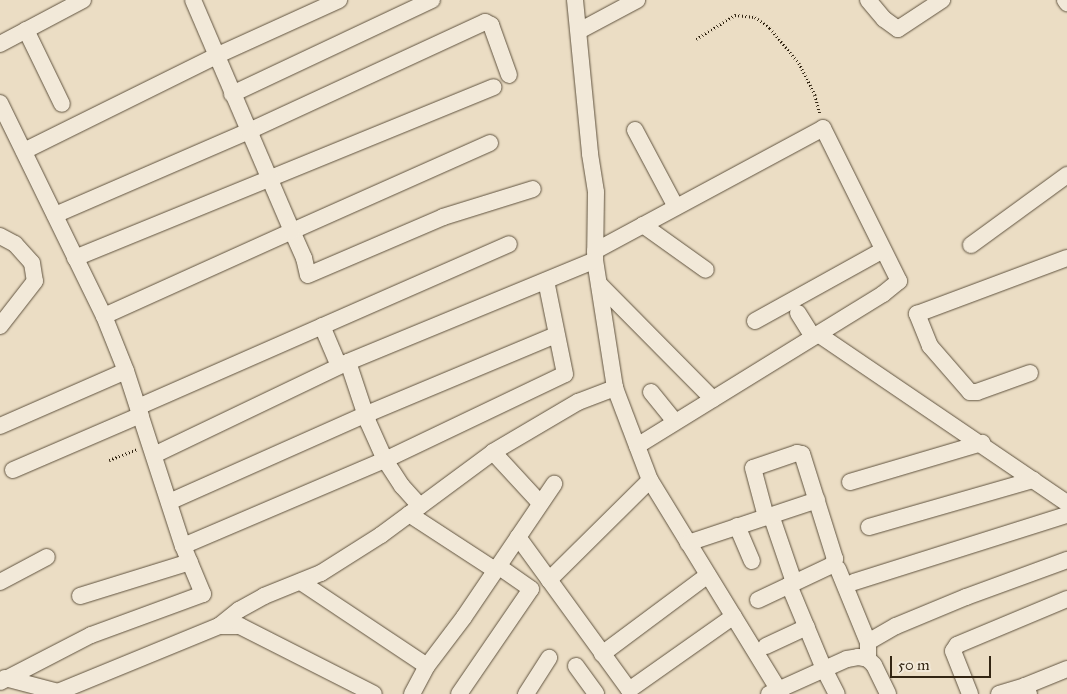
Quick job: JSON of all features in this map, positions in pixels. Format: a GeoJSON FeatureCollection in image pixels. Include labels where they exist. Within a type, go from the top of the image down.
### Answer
{"type":"FeatureCollection","features":[{"type":"Feature","properties":{"kind":"street"},"geometry":{"type":"LineString","coordinates":[[0,44],[82,0]]}},
{"type":"Feature","properties":{"kind":"street"},"geometry":{"type":"LineString","coordinates":[[193,0],[304,258],[308,275],[443,217],[533,189]]}},
{"type":"Feature","properties":{"kind":"street"},"geometry":{"type":"LineString","coordinates":[[24,151],[218,55],[339,0]]}},
{"type":"Feature","properties":{"kind":"street"},"geometry":{"type":"LineString","coordinates":[[232,94],[432,0]]}},
{"type":"Feature","properties":{"kind":"street"},"geometry":{"type":"LineString","coordinates":[[575,0],[590,154],[596,192],[595,255],[598,284],[615,388],[650,480],[734,616],[776,692],[847,659],[858,657],[868,659]]}},
{"type":"Feature","properties":{"kind":"street"},"geometry":{"type":"LineString","coordinates":[[579,31],[636,0]]}},
{"type":"Feature","properties":{"kind":"street"},"geometry":{"type":"LineString","coordinates":[[868,0],[884,19],[898,29],[942,0]]}},
{"type":"Feature","properties":{"kind":"street"},"geometry":{"type":"LineString","coordinates":[[55,215],[249,131],[485,22],[491,25],[509,75]]}},
{"type":"Feature","properties":{"kind":"street"},"geometry":{"type":"LineString","coordinates":[[26,30],[62,104]]}},
{"type":"Feature","properties":{"kind":"street"},"geometry":{"type":"LineString","coordinates":[[75,258],[270,180],[493,87]]}},
{"type":"Feature","properties":{"kind":"street"},"geometry":{"type":"LineString","coordinates":[[0,103],[104,316],[126,371],[184,546],[203,594],[91,635],[2,680]]}},
{"type":"Feature","properties":{"kind":"street"},"geometry":{"type":"LineString","coordinates":[[152,449],[343,364],[546,281],[595,255],[643,225],[823,128],[899,282],[636,446]]}},
{"type":"Feature","properties":{"kind":"street"},"geometry":{"type":"LineString","coordinates":[[635,130],[676,207]]}},
{"type":"Feature","properties":{"kind":"street"},"geometry":{"type":"LineString","coordinates":[[104,316],[490,143]]}},
{"type":"Feature","properties":{"kind":"street"},"geometry":{"type":"LineString","coordinates":[[970,245],[1067,176]]}},
{"type":"Feature","properties":{"kind":"street"},"geometry":{"type":"LineString","coordinates":[[643,225],[706,270]]}},
{"type":"Feature","properties":{"kind":"street"},"geometry":{"type":"LineString","coordinates":[[0,236],[15,244],[32,263],[35,281],[0,326]]}},
{"type":"Feature","properties":{"kind":"street"},"geometry":{"type":"LineString","coordinates":[[13,470],[322,326],[509,244]]}},
{"type":"Feature","properties":{"kind":"street"},"geometry":{"type":"LineString","coordinates":[[755,321],[883,250]]}},
{"type":"Feature","properties":{"kind":"street"},"geometry":{"type":"LineString","coordinates":[[1030,374],[977,392],[970,392],[930,346],[918,314],[1067,258]]}},
{"type":"Feature","properties":{"kind":"street"},"geometry":{"type":"LineString","coordinates":[[184,546],[385,460],[565,374],[546,281]]}},
{"type":"Feature","properties":{"kind":"street"},"geometry":{"type":"LineString","coordinates":[[598,284],[713,399]]}},
{"type":"Feature","properties":{"kind":"street"},"geometry":{"type":"LineString","coordinates":[[798,313],[815,336],[982,443],[1067,503]]}},
{"type":"Feature","properties":{"kind":"street"},"geometry":{"type":"LineString","coordinates":[[322,326],[367,414],[385,460],[402,486],[414,510],[496,568],[531,589],[459,694]]}},
{"type":"Feature","properties":{"kind":"street"},"geometry":{"type":"LineString","coordinates":[[169,502],[367,414],[556,335]]}},
{"type":"Feature","properties":{"kind":"street"},"geometry":{"type":"LineString","coordinates":[[0,426],[126,371]]}},
{"type":"Feature","properties":{"kind":"street"},"geometry":{"type":"LineString","coordinates":[[2,680],[58,692],[219,626],[239,610],[264,596],[321,573],[381,535],[493,452],[578,402],[615,388]]}},
{"type":"Feature","properties":{"kind":"street"},"geometry":{"type":"LineString","coordinates":[[651,392],[674,422]]}},
{"type":"Feature","properties":{"kind":"street"},"geometry":{"type":"LineString","coordinates":[[850,482],[982,443]]}},
{"type":"Feature","properties":{"kind":"street"},"geometry":{"type":"LineString","coordinates":[[493,452],[540,504]]}},
{"type":"Feature","properties":{"kind":"street"},"geometry":{"type":"LineString","coordinates":[[758,600],[791,584],[834,562],[802,454],[798,453],[756,466],[753,470],[791,584],[807,627],[824,669],[837,694]]}},
{"type":"Feature","properties":{"kind":"street"},"geometry":{"type":"LineString","coordinates":[[549,580],[650,480]]}},
{"type":"Feature","properties":{"kind":"street"},"geometry":{"type":"LineString","coordinates":[[869,527],[1033,480]]}},
{"type":"Feature","properties":{"kind":"street"},"geometry":{"type":"LineString","coordinates":[[412,694],[427,666],[464,617],[554,484]]}},
{"type":"Feature","properties":{"kind":"street"},"geometry":{"type":"LineString","coordinates":[[688,543],[817,500]]}},
{"type":"Feature","properties":{"kind":"street"},"geometry":{"type":"LineString","coordinates":[[854,582],[1067,515]]}},
{"type":"Feature","properties":{"kind":"street"},"geometry":{"type":"LineString","coordinates":[[737,526],[752,561]]}},
{"type":"Feature","properties":{"kind":"street"},"geometry":{"type":"LineString","coordinates":[[518,537],[629,690],[734,616]]}},
{"type":"Feature","properties":{"kind":"street"},"geometry":{"type":"LineString","coordinates":[[0,582],[47,557]]}},
{"type":"Feature","properties":{"kind":"street"},"geometry":{"type":"LineString","coordinates":[[868,642],[896,626],[966,596],[1067,560]]}},
{"type":"Feature","properties":{"kind":"street"},"geometry":{"type":"LineString","coordinates":[[80,596],[190,562]]}},
{"type":"Feature","properties":{"kind":"street"},"geometry":{"type":"LineString","coordinates":[[838,569],[868,642],[868,659],[879,673],[888,694]]}},
{"type":"Feature","properties":{"kind":"street"},"geometry":{"type":"LineString","coordinates":[[602,654],[708,575]]}},
{"type":"Feature","properties":{"kind":"street"},"geometry":{"type":"LineString","coordinates":[[301,582],[427,666]]}},
{"type":"Feature","properties":{"kind":"street"},"geometry":{"type":"LineString","coordinates":[[970,694],[953,650],[957,645],[1067,599]]}},
{"type":"Feature","properties":{"kind":"street"},"geometry":{"type":"LineString","coordinates":[[219,626],[240,626],[374,694]]}},
{"type":"Feature","properties":{"kind":"street"},"geometry":{"type":"LineString","coordinates":[[766,646],[807,627]]}},
{"type":"Feature","properties":{"kind":"street"},"geometry":{"type":"LineString","coordinates":[[526,694],[549,658]]}},
{"type":"Feature","properties":{"kind":"street"},"geometry":{"type":"LineString","coordinates":[[576,666],[596,694]]}},
{"type":"Feature","properties":{"kind":"street"},"geometry":{"type":"LineString","coordinates":[[999,694],[1027,690],[1067,669]]}},
{"type":"Feature","properties":{"kind":"path"},"geometry":{"type":"LineString","coordinates":[[696,39],[735,15],[754,17],[770,28],[799,64],[815,95],[823,128]]}},
{"type":"Feature","properties":{"kind":"path"},"geometry":{"type":"LineString","coordinates":[[109,460],[152,449]]}}]}
